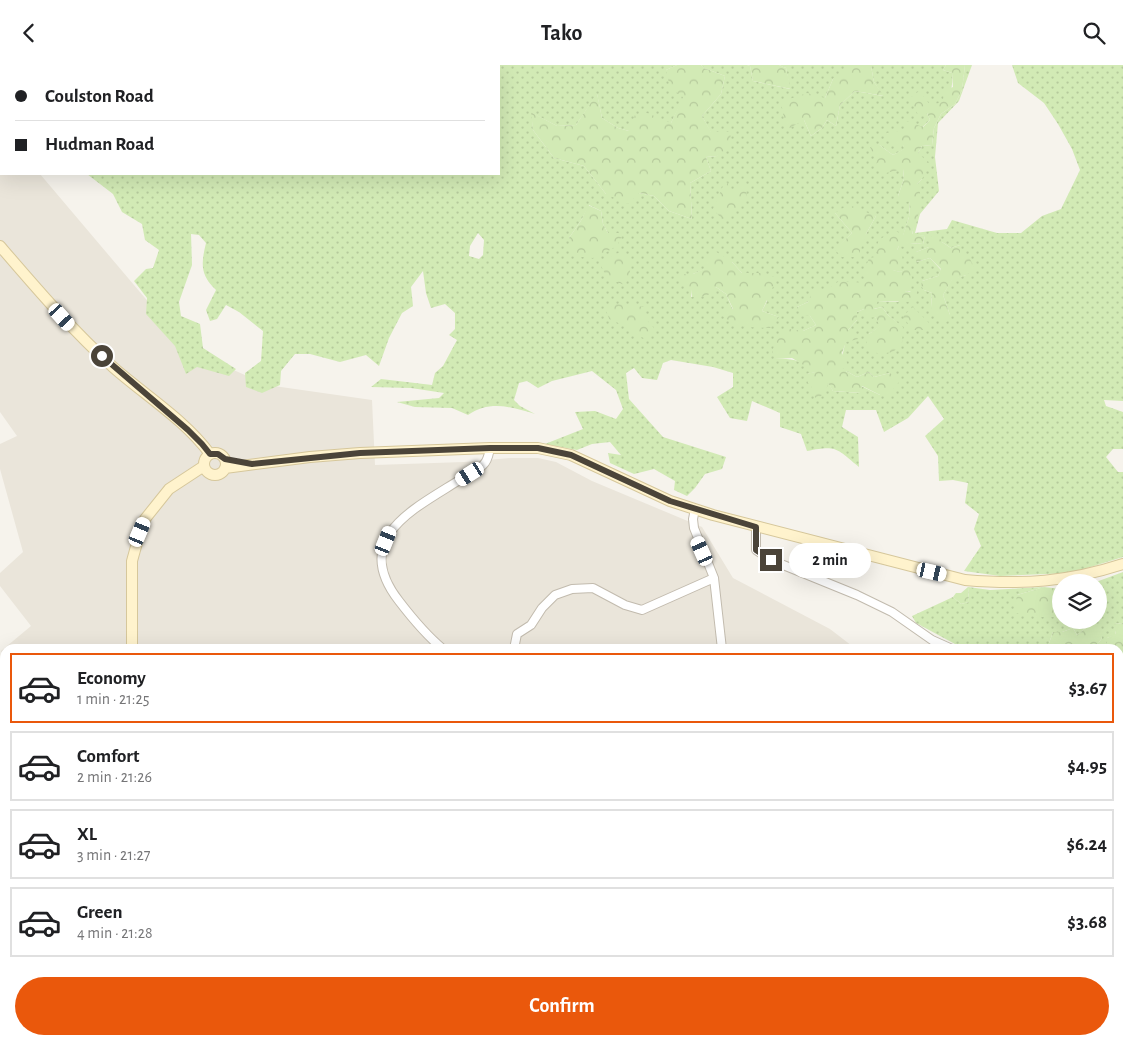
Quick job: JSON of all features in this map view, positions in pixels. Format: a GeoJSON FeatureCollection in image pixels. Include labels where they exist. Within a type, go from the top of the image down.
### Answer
{"type":"FeatureCollection","features":[{"type":"Feature","properties":{"kind":"street"},"geometry":{"type":"LineString","coordinates":[[0,246],[74,331],[197,438],[207,463],[220,474],[225,464]]}},
{"type":"Feature","properties":{"kind":"street"},"geometry":{"type":"LineString","coordinates":[[437,644],[418,624],[392,591],[382,571],[382,552],[391,529],[406,515],[484,465],[490,448]]}},
{"type":"Feature","properties":{"kind":"street"},"geometry":{"type":"LineString","coordinates":[[225,464],[252,464],[360,453],[538,448],[571,455],[643,490],[695,509],[756,527],[806,538],[965,580],[998,583],[1035,582],[1069,578],[1123,565]]}},
{"type":"Feature","properties":{"kind":"street"},"geometry":{"type":"LineString","coordinates":[[132,644],[132,561],[145,519],[169,489],[218,454],[225,464]]}},
{"type":"Feature","properties":{"kind":"street"},"geometry":{"type":"LineString","coordinates":[[695,509],[694,528],[714,578],[721,644]]}},
{"type":"Feature","properties":{"kind":"street"},"geometry":{"type":"LineString","coordinates":[[756,527],[756,550],[771,560],[858,595],[892,612],[932,640],[941,644]]}},
{"type":"Feature","properties":{"kind":"street"},"geometry":{"type":"LineString","coordinates":[[515,644],[517,634],[531,625],[542,608],[555,595],[572,589],[593,588],[625,605],[642,610],[714,578]]}},
{"type":"Feature","properties":{"kind":"shaded area"},"geometry":{"type":"Polygon","coordinates":[[[0,175],[41,175],[189,350],[267,385],[372,400],[375,465],[464,462],[511,458],[538,458],[556,462],[592,481],[702,527],[733,578],[830,629],[850,644],[9,644],[31,626],[0,586],[0,573],[23,552],[0,469],[0,444],[17,436],[0,412],[0,175]]]}},
{"type":"Feature","properties":{"kind":"green space"},"geometry":{"type":"Polygon","coordinates":[[[500,65],[677,65],[666,70],[684,97],[671,123],[629,131],[618,128],[602,118],[597,94],[576,125],[557,126],[532,113],[533,130],[554,158],[584,166],[606,194],[639,193],[654,196],[669,211],[692,219],[690,183],[711,171],[706,157],[717,156],[730,132],[711,133],[702,116],[721,94],[725,76],[701,65],[747,65],[750,66],[753,81],[790,89],[786,68],[779,65],[946,65],[943,70],[952,73],[949,95],[942,103],[933,106],[927,113],[930,120],[903,145],[905,149],[893,155],[878,144],[903,169],[904,179],[898,196],[910,201],[909,217],[903,236],[882,256],[866,283],[835,287],[797,307],[810,316],[816,325],[803,331],[775,359],[787,359],[806,365],[816,372],[807,374],[828,382],[833,391],[860,393],[861,386],[880,395],[890,373],[874,377],[869,372],[857,377],[846,371],[839,371],[848,330],[857,320],[857,312],[864,309],[875,317],[881,326],[869,334],[902,327],[882,307],[873,309],[877,301],[898,302],[911,291],[905,292],[908,269],[900,272],[892,270],[899,246],[910,243],[923,244],[925,236],[912,235],[917,184],[922,179],[918,153],[922,146],[932,145],[934,128],[941,114],[955,104],[962,90],[965,65],[972,65],[959,101],[938,123],[935,157],[939,191],[920,214],[915,233],[947,229],[952,220],[997,233],[1021,233],[1042,216],[1061,209],[1080,170],[1072,149],[1058,124],[1044,103],[1018,83],[1012,65],[1123,65],[1123,401],[1104,400],[1106,406],[1123,412],[1123,449],[1113,449],[1106,457],[1118,472],[1123,472],[1123,557],[1071,573],[1000,576],[964,571],[981,546],[974,529],[979,514],[965,503],[968,483],[953,480],[939,481],[938,456],[925,436],[944,419],[928,396],[908,418],[884,432],[876,410],[846,410],[842,427],[858,437],[859,467],[840,452],[831,448],[807,451],[801,434],[780,427],[780,413],[752,401],[747,421],[730,418],[717,397],[733,387],[733,373],[713,367],[671,360],[663,363],[657,380],[642,378],[634,368],[626,373],[629,399],[663,437],[726,457],[722,469],[705,474],[687,496],[674,490],[675,481],[654,469],[634,474],[610,463],[608,453],[621,455],[610,442],[592,444],[577,450],[545,444],[583,429],[575,412],[595,411],[616,419],[623,409],[616,390],[592,371],[552,381],[538,388],[527,381],[519,383],[514,400],[520,406],[535,414],[509,407],[493,406],[476,410],[468,415],[452,408],[415,407],[397,402],[439,398],[444,393],[411,388],[371,387],[381,379],[432,385],[435,373],[443,366],[457,340],[449,335],[455,329],[455,313],[445,304],[431,308],[426,293],[423,271],[411,287],[413,306],[402,313],[389,338],[379,366],[366,355],[340,362],[310,354],[295,354],[281,371],[280,385],[262,393],[246,387],[245,373],[261,361],[263,331],[239,312],[226,305],[217,319],[210,321],[206,310],[216,290],[204,274],[203,257],[206,243],[199,235],[191,234],[192,265],[179,302],[181,316],[200,324],[203,348],[236,369],[229,376],[197,367],[186,374],[175,346],[146,314],[147,298],[134,281],[146,269],[153,268],[159,250],[145,240],[142,224],[122,212],[113,194],[88,175],[500,175],[500,65]],[[871,66],[833,79],[825,98],[804,120],[811,136],[822,128],[827,120],[836,126],[840,105],[855,91],[883,96],[874,82],[871,66]],[[589,205],[569,238],[623,234],[608,233],[603,224],[601,211],[589,205]],[[835,213],[852,233],[836,250],[866,234],[876,216],[835,213]],[[478,233],[470,246],[469,256],[479,259],[483,255],[484,240],[478,233]],[[942,242],[916,252],[916,262],[930,258],[941,270],[938,276],[922,281],[924,290],[932,293],[931,307],[950,315],[943,295],[952,279],[966,275],[960,256],[960,245],[951,248],[942,242]],[[732,262],[693,274],[691,297],[716,287],[726,294],[733,310],[779,317],[762,311],[767,301],[763,273],[742,273],[732,262]]]}},
{"type":"Feature","properties":{"kind":"green space"},"geometry":{"type":"Polygon","coordinates":[[[677,65],[701,65],[725,76],[721,94],[702,116],[711,132],[731,132],[729,150],[717,156],[706,157],[711,171],[690,183],[692,219],[669,211],[654,196],[639,193],[628,204],[606,194],[584,166],[554,158],[533,130],[531,112],[557,126],[576,125],[597,93],[602,118],[618,128],[629,131],[635,115],[647,113],[671,123],[683,97],[670,88],[666,70],[677,65]]]}},
{"type":"Feature","properties":{"kind":"green space"},"geometry":{"type":"Polygon","coordinates":[[[747,65],[779,65],[786,68],[791,89],[753,81],[750,66],[747,65]]]}},
{"type":"Feature","properties":{"kind":"green space"},"geometry":{"type":"Polygon","coordinates":[[[849,65],[871,66],[874,82],[884,96],[855,91],[840,105],[836,126],[827,120],[822,128],[811,136],[804,120],[786,130],[781,102],[807,93],[825,98],[833,79],[849,65]]]}},
{"type":"Feature","properties":{"kind":"green space"},"geometry":{"type":"Polygon","coordinates":[[[946,65],[965,65],[962,90],[955,104],[941,114],[934,128],[932,145],[922,146],[918,153],[930,164],[917,184],[920,191],[921,204],[912,234],[925,236],[923,244],[911,243],[907,247],[899,246],[897,250],[902,253],[903,264],[893,270],[900,272],[908,268],[912,278],[905,292],[917,291],[916,302],[878,301],[874,309],[882,307],[888,315],[903,327],[902,343],[893,352],[878,354],[866,345],[869,334],[880,326],[875,317],[864,319],[864,309],[857,312],[857,320],[848,330],[855,331],[858,339],[846,342],[842,353],[848,365],[840,371],[846,371],[857,377],[869,372],[874,377],[890,373],[900,381],[888,395],[880,395],[862,386],[861,393],[833,391],[828,383],[826,392],[817,399],[809,391],[814,383],[808,383],[806,374],[815,372],[792,358],[775,359],[772,351],[779,336],[789,329],[803,331],[816,325],[810,316],[800,314],[797,307],[808,302],[814,288],[827,290],[839,281],[866,283],[863,275],[869,258],[882,256],[875,250],[879,240],[894,230],[903,235],[909,217],[910,201],[902,203],[898,196],[904,179],[903,169],[886,173],[878,166],[870,147],[878,144],[893,155],[904,149],[903,145],[896,147],[886,133],[905,130],[906,121],[923,127],[930,120],[927,113],[918,115],[910,98],[919,91],[931,106],[943,101],[944,91],[953,87],[952,73],[943,70],[946,65]]]}},
{"type":"Feature","properties":{"kind":"green space"},"geometry":{"type":"Polygon","coordinates":[[[727,182],[732,194],[739,183],[745,185],[747,197],[729,217],[721,218],[713,209],[723,186],[727,182]]]}},
{"type":"Feature","properties":{"kind":"green space"},"geometry":{"type":"Polygon","coordinates":[[[588,205],[601,211],[603,224],[608,233],[623,233],[617,246],[601,255],[593,258],[572,256],[569,238],[582,219],[588,205]]]}},
{"type":"Feature","properties":{"kind":"green space"},"geometry":{"type":"Polygon","coordinates":[[[848,205],[876,216],[866,234],[858,257],[842,257],[835,250],[852,233],[835,213],[848,205]]]}},
{"type":"Feature","properties":{"kind":"green space"},"geometry":{"type":"Polygon","coordinates":[[[936,232],[942,242],[951,248],[960,245],[960,256],[968,255],[975,269],[966,275],[952,280],[943,295],[950,315],[947,322],[934,316],[931,307],[932,293],[924,290],[921,286],[922,281],[938,276],[941,269],[930,258],[916,262],[916,252],[929,247],[930,238],[936,232]]]}},
{"type":"Feature","properties":{"kind":"green space"},"geometry":{"type":"Polygon","coordinates":[[[624,250],[630,267],[625,285],[608,279],[602,268],[602,261],[624,250]]]}},
{"type":"Feature","properties":{"kind":"green space"},"geometry":{"type":"Polygon","coordinates":[[[715,251],[732,262],[742,273],[763,273],[777,278],[762,311],[779,317],[770,328],[739,325],[723,316],[726,311],[733,309],[726,294],[716,287],[707,296],[692,297],[691,289],[681,280],[681,274],[693,274],[704,269],[707,256],[715,251]]]}},
{"type":"Feature","properties":{"kind":"green space"},"geometry":{"type":"Polygon","coordinates":[[[615,304],[646,307],[644,317],[654,328],[648,340],[637,335],[630,328],[609,319],[606,310],[615,304]]]}},
{"type":"Feature","properties":{"kind":"green space"},"geometry":{"type":"Polygon","coordinates":[[[913,307],[930,324],[927,330],[912,330],[903,316],[913,307]]]}},
{"type":"Feature","properties":{"kind":"green space"},"geometry":{"type":"Polygon","coordinates":[[[1123,572],[1123,623],[1114,624],[1116,635],[1107,638],[1107,644],[1098,644],[1102,638],[1097,629],[1107,629],[1107,578],[1123,572]]]}},
{"type":"Feature","properties":{"kind":"green space"},"geometry":{"type":"Polygon","coordinates":[[[968,587],[990,590],[1044,587],[1017,595],[1037,617],[1052,617],[1052,629],[1070,629],[1062,632],[1053,632],[1049,644],[955,644],[916,623],[912,616],[953,597],[961,604],[969,602],[968,587]]]}},
{"type":"Feature","properties":{"kind":"green space"},"geometry":{"type":"Polygon","coordinates":[[[968,587],[969,602],[961,604],[953,597],[956,593],[961,593],[968,587]]]}},
{"type":"Feature","properties":{"kind":"green space"},"geometry":{"type":"Polygon","coordinates":[[[1044,587],[1052,588],[1052,617],[1037,617],[1016,613],[1017,595],[1044,587]]]}},
{"type":"Feature","properties":{"kind":"green space"},"geometry":{"type":"Polygon","coordinates":[[[1123,623],[1123,644],[1107,644],[1107,638],[1116,634],[1113,624],[1123,623]]]}},
{"type":"Feature","properties":{"kind":"green space"},"geometry":{"type":"Polygon","coordinates":[[[1074,629],[1084,629],[1077,635],[1074,629]]]}},
{"type":"Feature","properties":{"kind":"green space"},"geometry":{"type":"Polygon","coordinates":[[[1074,629],[1077,635],[1084,629],[1099,629],[1102,638],[1098,644],[1049,644],[1053,632],[1074,629]]]}},
{"type":"Feature","properties":{"kind":"route"},"geometry":{"type":"LineString","coordinates":[[102,356],[188,430],[210,454],[218,454],[225,459],[252,464],[360,453],[444,449],[538,448],[556,451],[571,455],[670,501],[756,527],[756,550],[771,560]]}}]}
